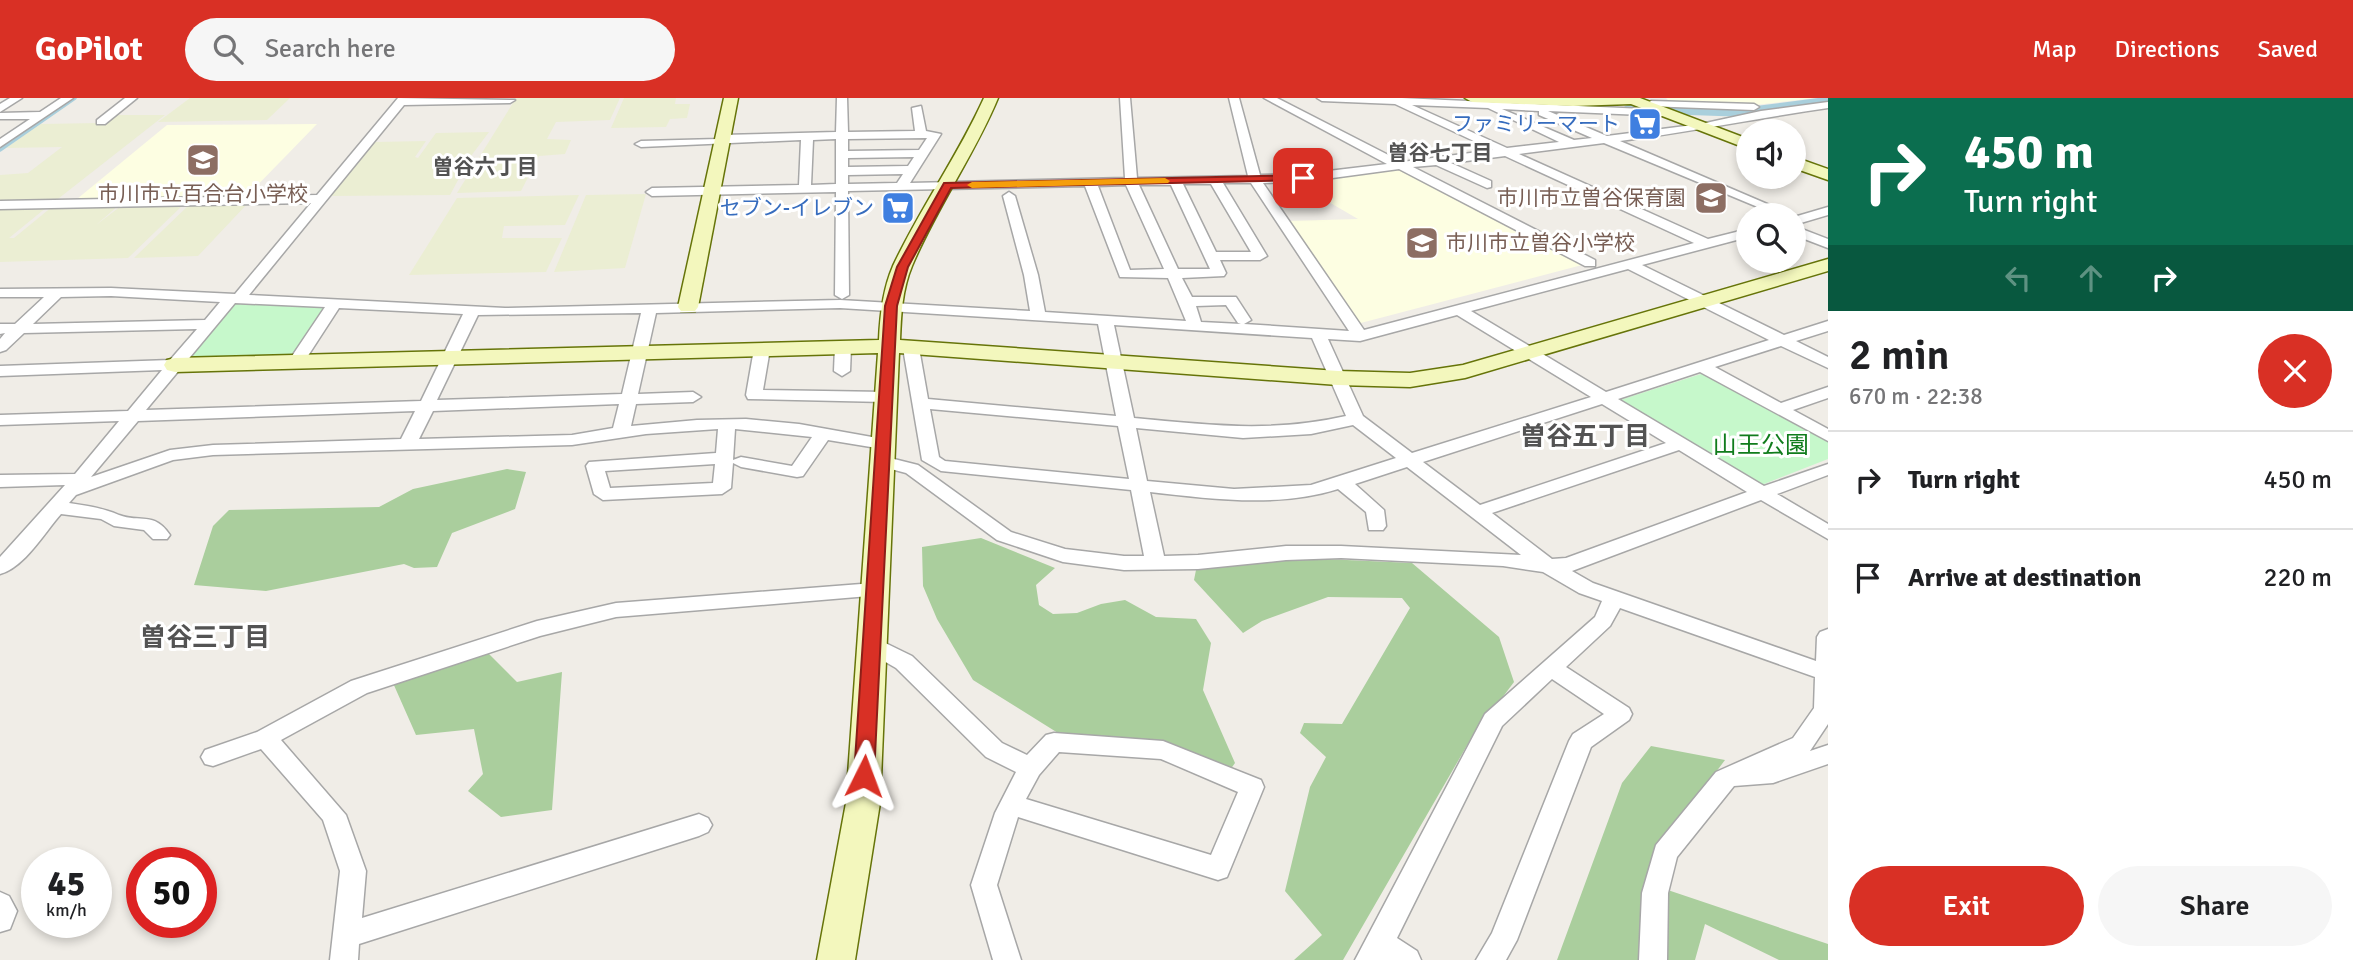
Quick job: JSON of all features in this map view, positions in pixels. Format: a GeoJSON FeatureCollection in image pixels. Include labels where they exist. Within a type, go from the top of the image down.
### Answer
{"type":"FeatureCollection","features":[{"type":"Feature","properties":{"kind":"street"},"geometry":{"type":"LineString","coordinates":[[0,98],[10,98]]}},
{"type":"Feature","properties":{"kind":"street"},"geometry":{"type":"LineString","coordinates":[[0,109],[17,98]]}},
{"type":"Feature","properties":{"kind":"street"},"geometry":{"type":"LineString","coordinates":[[0,144],[68,98]]}},
{"type":"Feature","properties":{"kind":"street"},"geometry":{"type":"LineString","coordinates":[[101,122],[132,98]]}},
{"type":"Feature","properties":{"kind":"street"},"geometry":{"type":"LineString","coordinates":[[688,307],[731,98]]}},
{"type":"Feature","properties":{"kind":"street"},"geometry":{"type":"LineString","coordinates":[[842,98],[842,295]]}},
{"type":"Feature","properties":{"kind":"street"},"geometry":{"type":"LineString","coordinates":[[991,98],[981,124],[902,267],[891,306],[901,347],[922,403],[931,460],[941,466],[1234,495],[1313,491],[1828,326]]}},
{"type":"Feature","properties":{"kind":"street"},"geometry":{"type":"LineString","coordinates":[[1125,98],[1131,182],[1194,318],[1193,326]]}},
{"type":"Feature","properties":{"kind":"street"},"geometry":{"type":"LineString","coordinates":[[1234,98],[1255,180],[1360,336]]}},
{"type":"Feature","properties":{"kind":"street"},"geometry":{"type":"LineString","coordinates":[[1269,98],[1539,234],[1590,264]]}},
{"type":"Feature","properties":{"kind":"street"},"geometry":{"type":"LineString","coordinates":[[1322,98],[1573,102],[1647,106],[1736,140]]}},
{"type":"Feature","properties":{"kind":"street"},"geometry":{"type":"LineString","coordinates":[[1477,101],[1529,107],[1747,107],[1828,99]]}},
{"type":"Feature","properties":{"kind":"street"},"geometry":{"type":"LineString","coordinates":[[0,567],[15,555],[209,324],[321,199],[403,100],[510,100]]}},
{"type":"Feature","properties":{"kind":"street"},"geometry":{"type":"LineString","coordinates":[[1398,100],[1506,153],[1707,244]]}},
{"type":"Feature","properties":{"kind":"street"},"geometry":{"type":"LineString","coordinates":[[1477,101],[1572,144]]}},
{"type":"Feature","properties":{"kind":"street"},"geometry":{"type":"LineString","coordinates":[[652,192],[1303,178],[1701,127],[1828,104]]}},
{"type":"Feature","properties":{"kind":"street"},"geometry":{"type":"LineString","coordinates":[[1529,107],[1752,203]]}},
{"type":"Feature","properties":{"kind":"street"},"geometry":{"type":"LineString","coordinates":[[917,108],[921,134]]}},
{"type":"Feature","properties":{"kind":"street"},"geometry":{"type":"LineString","coordinates":[[0,116],[43,115]]}},
{"type":"Feature","properties":{"kind":"street"},"geometry":{"type":"LineString","coordinates":[[0,132],[18,132]]}},
{"type":"Feature","properties":{"kind":"street"},"geometry":{"type":"LineString","coordinates":[[641,144],[807,136],[934,134],[902,185]]}},
{"type":"Feature","properties":{"kind":"street"},"geometry":{"type":"LineString","coordinates":[[805,188],[807,136]]}},
{"type":"Feature","properties":{"kind":"street"},"geometry":{"type":"LineString","coordinates":[[842,155],[922,153]]}},
{"type":"Feature","properties":{"kind":"street"},"geometry":{"type":"LineString","coordinates":[[1438,161],[1487,184]]}},
{"type":"Feature","properties":{"kind":"street"},"geometry":{"type":"LineString","coordinates":[[1806,166],[1828,174]]}},
{"type":"Feature","properties":{"kind":"street"},"geometry":{"type":"LineString","coordinates":[[842,171],[912,170]]}},
{"type":"Feature","properties":{"kind":"street"},"geometry":{"type":"LineString","coordinates":[[1213,256],[1260,256],[1215,180]]}},
{"type":"Feature","properties":{"kind":"street"},"geometry":{"type":"LineString","coordinates":[[1090,182],[1125,274],[1219,273],[1175,181]]}},
{"type":"Feature","properties":{"kind":"street"},"geometry":{"type":"LineString","coordinates":[[1009,196],[1031,275],[1038,316]]}},
{"type":"Feature","properties":{"kind":"street"},"geometry":{"type":"LineString","coordinates":[[0,205],[321,199]]}},
{"type":"Feature","properties":{"kind":"street"},"geometry":{"type":"LineString","coordinates":[[1806,217],[1828,211]]}},
{"type":"Feature","properties":{"kind":"street"},"geometry":{"type":"LineString","coordinates":[[1806,230],[1828,244]]}},
{"type":"Feature","properties":{"kind":"street"},"geometry":{"type":"LineString","coordinates":[[0,293],[111,292],[473,310],[840,304],[1360,336],[1736,236]]}},
{"type":"Feature","properties":{"kind":"street"},"geometry":{"type":"LineString","coordinates":[[1630,265],[1828,363]]}},
{"type":"Feature","properties":{"kind":"street"},"geometry":{"type":"LineString","coordinates":[[0,371],[901,347],[1338,378],[1410,380],[1444,375],[1529,352],[1828,265]]}},
{"type":"Feature","properties":{"kind":"street"},"geometry":{"type":"LineString","coordinates":[[0,347],[60,292]]}},
{"type":"Feature","properties":{"kind":"street"},"geometry":{"type":"LineString","coordinates":[[1186,302],[1231,300],[1243,320]]}},
{"type":"Feature","properties":{"kind":"street"},"geometry":{"type":"LineString","coordinates":[[296,362],[335,303]]}},
{"type":"Feature","properties":{"kind":"street"},"geometry":{"type":"LineString","coordinates":[[621,432],[650,308]]}},
{"type":"Feature","properties":{"kind":"street"},"geometry":{"type":"LineString","coordinates":[[408,444],[473,310]]}},
{"type":"Feature","properties":{"kind":"street"},"geometry":{"type":"LineString","coordinates":[[1461,311],[1828,533]]}},
{"type":"Feature","properties":{"kind":"street"},"geometry":{"type":"LineString","coordinates":[[1105,320],[1155,562]]}},
{"type":"Feature","properties":{"kind":"street"},"geometry":{"type":"LineString","coordinates":[[0,329],[209,324]]}},
{"type":"Feature","properties":{"kind":"street"},"geometry":{"type":"LineString","coordinates":[[1318,334],[1356,419],[1548,566],[1586,588],[1827,673]]}},
{"type":"Feature","properties":{"kind":"street"},"geometry":{"type":"LineString","coordinates":[[842,370],[843,347]]}},
{"type":"Feature","properties":{"kind":"street"},"geometry":{"type":"LineString","coordinates":[[836,960],[863,803],[886,397],[901,347]]}},
{"type":"Feature","properties":{"kind":"street"},"geometry":{"type":"LineString","coordinates":[[762,349],[754,395],[886,397]]}},
{"type":"Feature","properties":{"kind":"street"},"geometry":{"type":"LineString","coordinates":[[1702,367],[1828,436]]}},
{"type":"Feature","properties":{"kind":"street"},"geometry":{"type":"LineString","coordinates":[[1781,409],[1828,392]]}},
{"type":"Feature","properties":{"kind":"street"},"geometry":{"type":"LineString","coordinates":[[0,419],[693,397]]}},
{"type":"Feature","properties":{"kind":"street"},"geometry":{"type":"LineString","coordinates":[[922,403],[1255,433],[1311,429],[1356,419]]}},
{"type":"Feature","properties":{"kind":"street"},"geometry":{"type":"LineString","coordinates":[[727,425],[732,460],[722,488],[603,494],[595,466],[732,460],[797,472],[821,435]]}},
{"type":"Feature","properties":{"kind":"street"},"geometry":{"type":"LineString","coordinates":[[0,481],[75,485],[170,455],[224,449],[572,440],[621,432],[727,425],[771,426],[821,435],[883,453],[912,469],[1004,536],[1063,555],[1124,563],[1198,562],[1286,553],[1340,552],[1503,559],[1548,566],[1568,565],[1828,469]]}},
{"type":"Feature","properties":{"kind":"street"},"geometry":{"type":"LineString","coordinates":[[1477,512],[1680,443]]}},
{"type":"Feature","properties":{"kind":"street"},"geometry":{"type":"LineString","coordinates":[[1340,482],[1375,510],[1376,526]]}},
{"type":"Feature","properties":{"kind":"street"},"geometry":{"type":"LineString","coordinates":[[54,507],[106,514],[114,520],[150,525],[160,535]]}},
{"type":"Feature","properties":{"kind":"street"},"geometry":{"type":"LineString","coordinates":[[213,757],[265,738],[359,687],[537,629],[616,611],[874,590]]}},
{"type":"Feature","properties":{"kind":"street"},"geometry":{"type":"LineString","coordinates":[[1407,960],[1375,951],[1493,720],[1602,621],[1614,598]]}},
{"type":"Feature","properties":{"kind":"street"},"geometry":{"type":"LineString","coordinates":[[1653,960],[1656,893],[1665,853],[1725,779],[1801,745],[1825,710],[1828,636]]}},
{"type":"Feature","properties":{"kind":"street"},"geometry":{"type":"LineString","coordinates":[[871,643],[904,662],[994,750],[1030,768]]}},
{"type":"Feature","properties":{"kind":"street"},"geometry":{"type":"LineString","coordinates":[[1490,960],[1503,940],[1581,741],[1621,714],[1550,667]]}},
{"type":"Feature","properties":{"kind":"street"},"geometry":{"type":"LineString","coordinates":[[265,738],[334,815],[353,871],[346,947],[699,825]]}},
{"type":"Feature","properties":{"kind":"street"},"geometry":{"type":"LineString","coordinates":[[1007,960],[984,885],[992,852],[1011,804],[1030,768],[1054,742],[1163,750],[1252,787],[1218,869],[1011,804]]}},
{"type":"Feature","properties":{"kind":"street"},"geometry":{"type":"LineString","coordinates":[[1725,779],[1773,773],[1828,754]]}},
{"type":"Feature","properties":{"kind":"street"},"geometry":{"type":"LineString","coordinates":[[0,904],[4,911],[0,920]]}},
{"type":"Feature","properties":{"kind":"shaded area"},"geometry":{"type":"Polygon","coordinates":[[[190,98],[290,98],[267,120],[158,122],[190,98]]]}},
{"type":"Feature","properties":{"kind":"shaded area"},"geometry":{"type":"Polygon","coordinates":[[[516,98],[620,98],[610,120],[556,122],[547,139],[571,140],[565,154],[539,156],[521,191],[457,193],[516,98]]]}},
{"type":"Feature","properties":{"kind":"shaded area"},"geometry":{"type":"Polygon","coordinates":[[[624,98],[676,98],[675,104],[690,104],[687,118],[670,119],[666,127],[611,128],[624,98]]]}},
{"type":"Feature","properties":{"kind":"shaded area"},"geometry":{"type":"Polygon","coordinates":[[[1666,98],[1816,98],[1755,105],[1669,101],[1666,98]]]}},
{"type":"Feature","properties":{"kind":"shaded area"},"geometry":{"type":"Polygon","coordinates":[[[111,115],[165,115],[54,202],[0,203],[0,175],[28,173],[62,147],[6,148],[41,124],[99,123],[111,115]]]}},
{"type":"Feature","properties":{"kind":"shaded area","name":"市川市立百合台小学校"},"geometry":{"type":"Polygon","coordinates":[[[317,124],[248,195],[77,199],[167,125],[317,124]]]}},
{"type":"Feature","properties":{"kind":"shaded area"},"geometry":{"type":"Polygon","coordinates":[[[489,132],[471,156],[450,195],[330,196],[375,142],[426,141],[415,157],[418,158],[436,133],[489,132]]]}},
{"type":"Feature","properties":{"kind":"shaded area","name":"市川市立曽谷小学校"},"geometry":{"type":"Polygon","coordinates":[[[1399,169],[1582,265],[1357,324],[1288,221],[1358,219],[1291,180],[1399,169]]]}},
{"type":"Feature","properties":{"kind":"shaded area"},"geometry":{"type":"Polygon","coordinates":[[[646,194],[625,268],[554,272],[586,195],[646,194]]]}},
{"type":"Feature","properties":{"kind":"shaded area"},"geometry":{"type":"Polygon","coordinates":[[[579,195],[565,225],[504,226],[502,238],[562,238],[546,272],[409,275],[457,198],[579,195]]]}},
{"type":"Feature","properties":{"kind":"shaded area"},"geometry":{"type":"Polygon","coordinates":[[[249,202],[198,256],[134,258],[190,204],[249,202]]]}},
{"type":"Feature","properties":{"kind":"shaded area"},"geometry":{"type":"Polygon","coordinates":[[[119,205],[96,225],[121,206],[183,205],[128,258],[0,262],[0,208],[47,207],[9,238],[14,238],[53,206],[119,205]]]}},
{"type":"Feature","properties":{"kind":"green space"},"geometry":{"type":"Polygon","coordinates":[[[230,299],[335,303],[296,362],[175,365],[230,299]]]}},
{"type":"Feature","properties":{"kind":"green space","name":"山王公園"},"geometry":{"type":"Polygon","coordinates":[[[1704,373],[1828,440],[1828,459],[1759,486],[1617,401],[1704,373]]]}},
{"type":"Feature","properties":{"kind":"green space"},"geometry":{"type":"Polygon","coordinates":[[[507,469],[526,472],[515,509],[452,533],[437,567],[414,568],[404,564],[266,591],[194,585],[213,526],[229,510],[379,507],[413,489],[507,469]]]}},
{"type":"Feature","properties":{"kind":"green space"},"geometry":{"type":"Polygon","coordinates":[[[981,538],[1055,568],[1036,585],[1039,605],[1053,614],[1077,613],[1101,604],[1125,600],[1156,617],[1196,619],[1211,643],[1203,690],[1235,763],[1230,770],[1156,742],[1058,733],[973,680],[937,619],[923,586],[922,547],[981,538]]]}},
{"type":"Feature","properties":{"kind":"green space"},"geometry":{"type":"Polygon","coordinates":[[[1303,558],[1412,563],[1499,637],[1514,682],[1469,742],[1343,960],[1294,960],[1322,935],[1285,891],[1310,787],[1326,757],[1300,733],[1304,723],[1342,724],[1410,608],[1402,598],[1328,597],[1262,621],[1243,633],[1194,580],[1196,570],[1303,558]]]}},
{"type":"Feature","properties":{"kind":"green space"},"geometry":{"type":"Polygon","coordinates":[[[487,652],[517,682],[562,672],[552,810],[501,817],[468,791],[483,774],[474,729],[416,735],[393,683],[487,652]]]}},
{"type":"Feature","properties":{"kind":"green space"},"geometry":{"type":"Polygon","coordinates":[[[1651,746],[1725,760],[1671,832],[1644,882],[1828,944],[1828,960],[1779,960],[1705,924],[1695,960],[1557,960],[1622,783],[1651,746]]]}},
{"type":"Feature","properties":{"kind":"waterway"},"geometry":{"type":"LineString","coordinates":[[0,150],[75,98]]}},
{"type":"Feature","properties":{"kind":"waterway"},"geometry":{"type":"LineString","coordinates":[[1631,108],[1748,112],[1828,102]]}},
{"type":"Feature","properties":{"kind":"slow traffic"},"geometry":{"type":"LineString","coordinates":[[972,185],[1165,181]]}},
{"type":"Feature","properties":{"kind":"place","name":"ファミリーマート"},"geometry":{"type":"Point","coordinates":[1645,124]}},
{"type":"Feature","properties":{"kind":"place","name":"市川市立百合台小学校"},"geometry":{"type":"Point","coordinates":[203,160]}},
{"type":"Feature","properties":{"kind":"place","name":"市川市立曽谷保育園"},"geometry":{"type":"Point","coordinates":[1711,198]}},
{"type":"Feature","properties":{"kind":"place","name":"セブン-イレブン"},"geometry":{"type":"Point","coordinates":[898,208]}},
{"type":"Feature","properties":{"kind":"place","name":"市川市立曽谷小学校"},"geometry":{"type":"Point","coordinates":[1422,243]}},
{"type":"Feature","properties":{"kind":"district","name":"曽谷七丁目"},"geometry":{"type":"Point","coordinates":[1440,153]}},
{"type":"Feature","properties":{"kind":"district","name":"曽谷六丁目"},"geometry":{"type":"Point","coordinates":[485,167]}},
{"type":"Feature","properties":{"kind":"district","name":"曽谷五丁目"},"geometry":{"type":"Point","coordinates":[1585,437]}},
{"type":"Feature","properties":{"kind":"district","name":"曽谷三丁目"},"geometry":{"type":"Point","coordinates":[205,638]}},
{"type":"Feature","properties":{"kind":"route"},"geometry":{"type":"LineString","coordinates":[[864,776],[891,306],[902,267],[947,185],[1303,178]]}}]}
